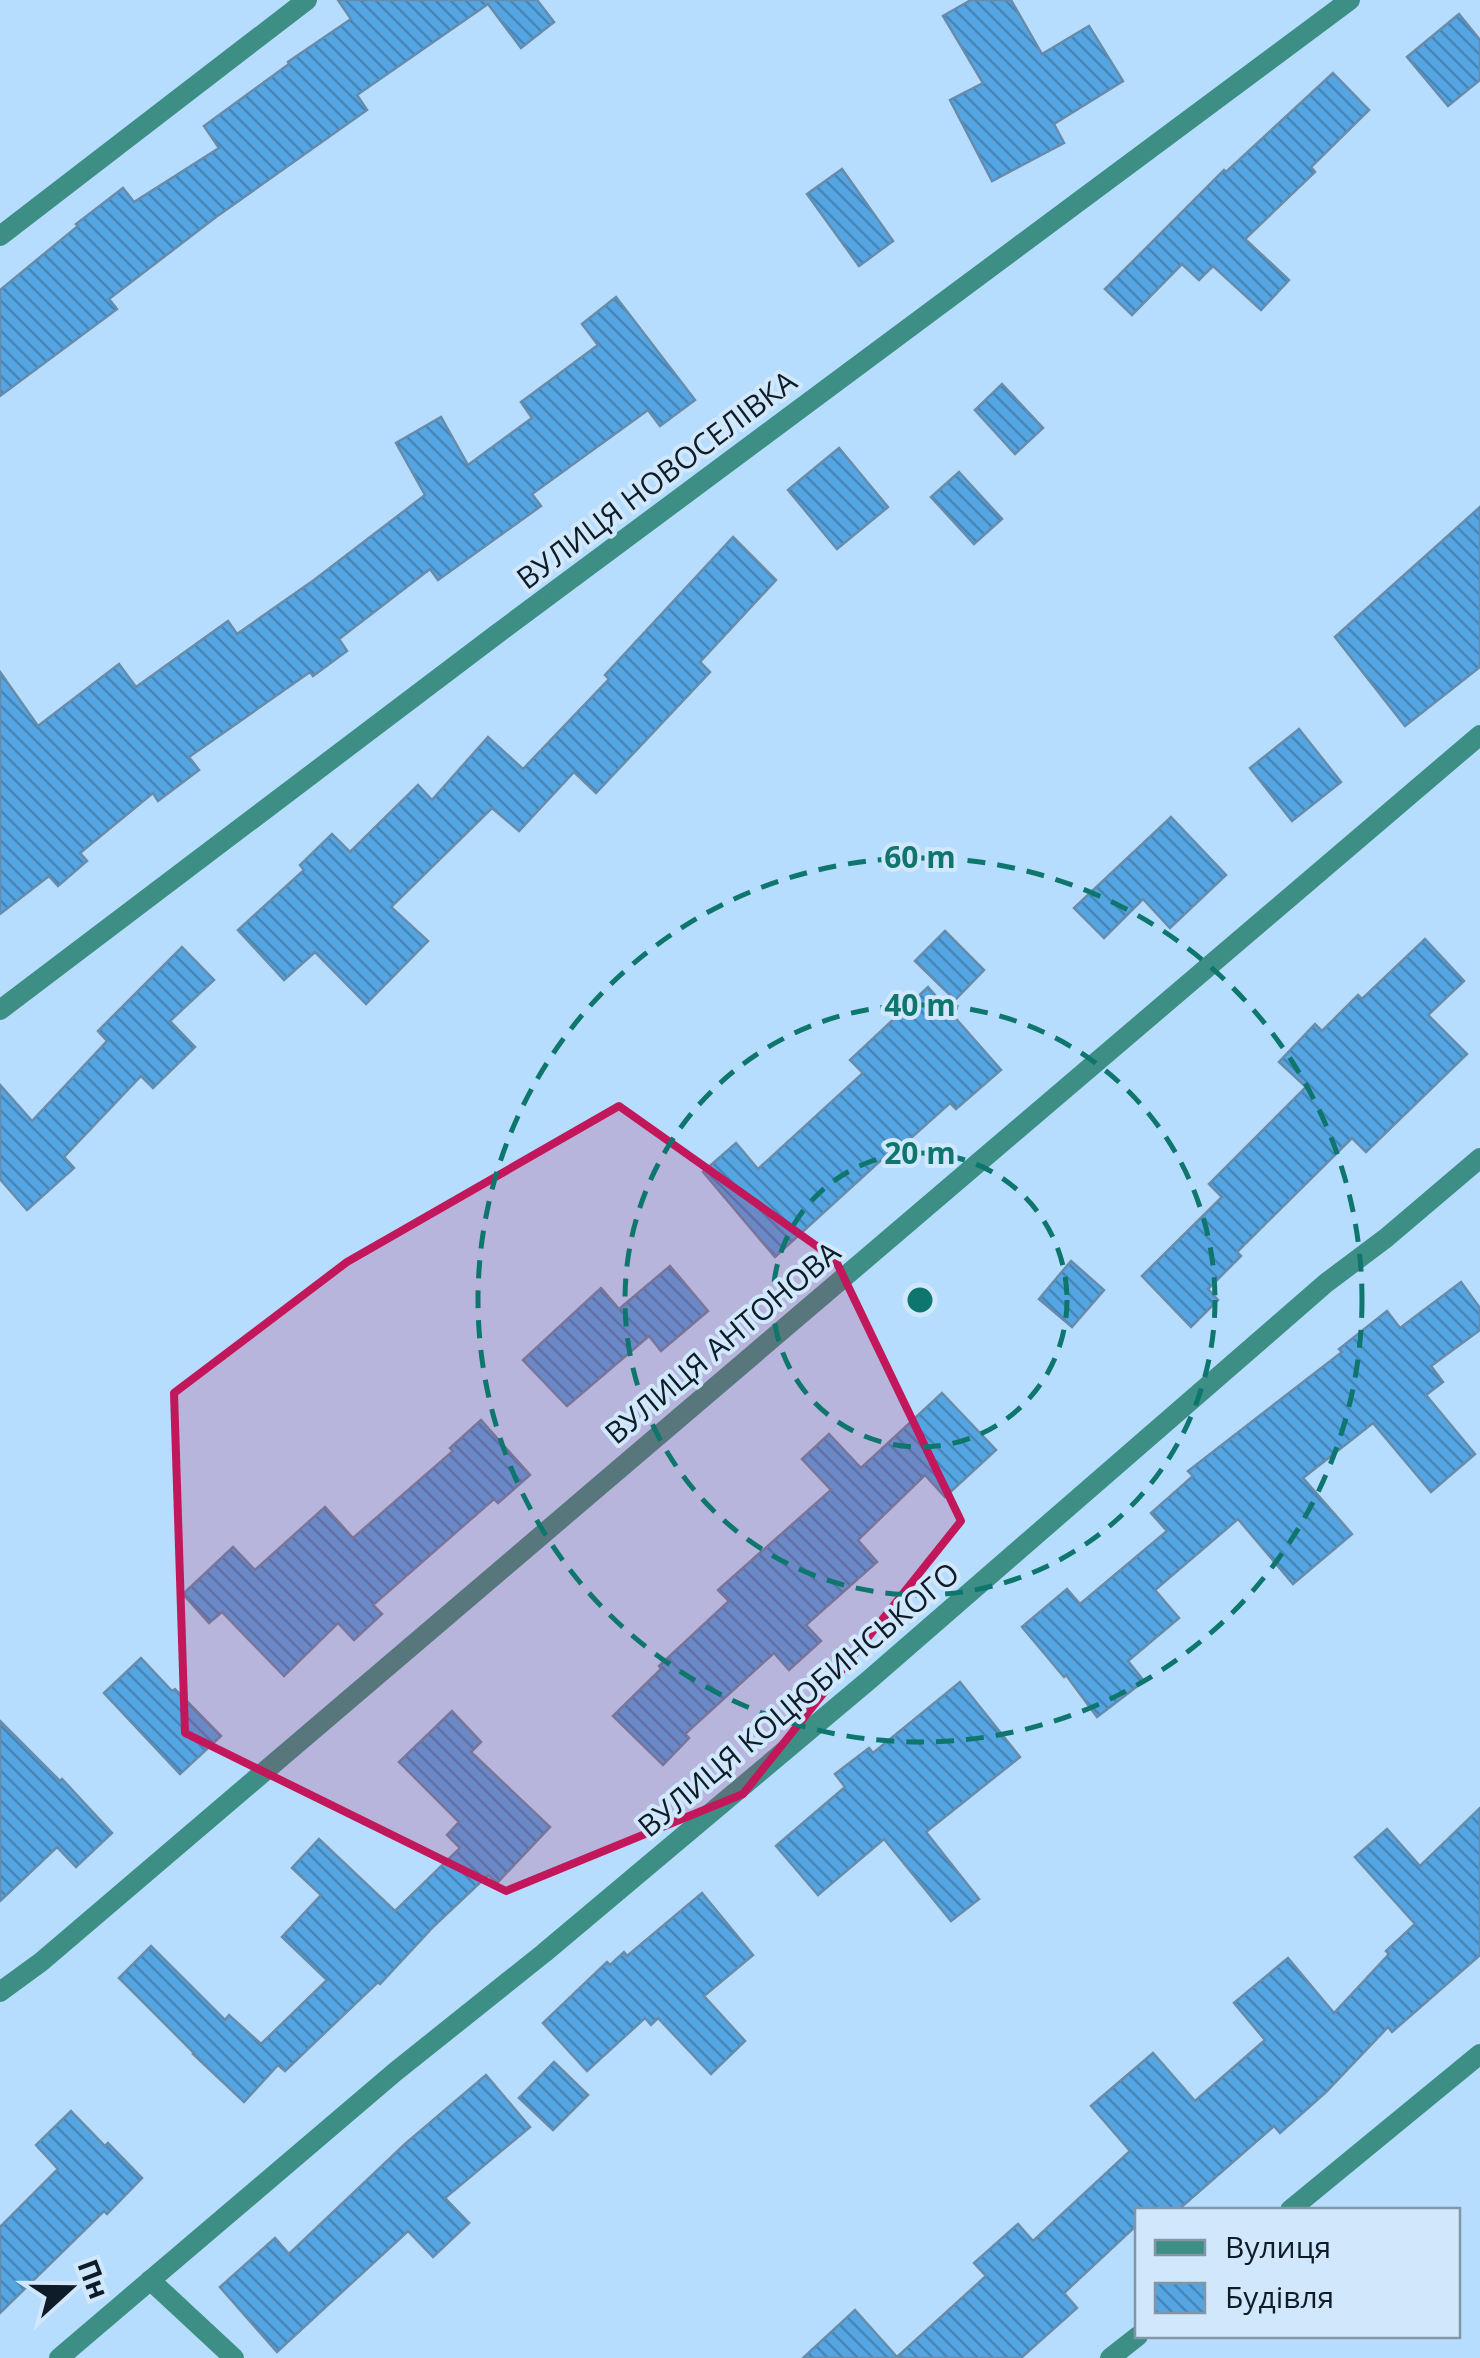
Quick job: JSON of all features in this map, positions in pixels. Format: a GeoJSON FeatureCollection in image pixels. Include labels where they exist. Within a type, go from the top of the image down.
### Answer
{"type":"FeatureCollection","features":[{"type":"Feature","properties":{"kind":"street"},"geometry":{"type":"LineString","coordinates":[[0,236],[307,0]]}},
{"type":"Feature","properties":{"kind":"street","name":"ВУЛИЦЯ НОВОСЕЛІВКА"},"geometry":{"type":"LineString","coordinates":[[0,1010],[497,634],[1350,0]]}},
{"type":"Feature","properties":{"kind":"street","name":"ВУЛИЦЯ АНТОНОВА"},"geometry":{"type":"LineString","coordinates":[[0,1992],[41,1962],[1480,734]]}},
{"type":"Feature","properties":{"kind":"street","name":"ВУЛИЦЯ КОЦЮБИНСЬКОГО"},"geometry":{"type":"LineString","coordinates":[[58,2358],[394,2072],[869,1680],[1326,1284],[1480,1158]]}},
{"type":"Feature","properties":{"kind":"street"},"geometry":{"type":"LineString","coordinates":[[1292,2208],[1480,2054]]}},
{"type":"Feature","properties":{"kind":"street"},"geometry":{"type":"LineString","coordinates":[[150,2280],[234,2358]]}},
{"type":"Feature","properties":{"kind":"street"},"geometry":{"type":"LineString","coordinates":[[1110,2358],[1135,2338]]}},
{"type":"Feature","properties":{"kind":"highlighted area"},"geometry":{"type":"Polygon","coordinates":[[[619,1106],[835,1259],[961,1521],[743,1794],[506,1891],[185,1733],[174,1393],[347,1262],[619,1106]]]}},
{"type":"Feature","properties":{"kind":"building"},"geometry":{"type":"Polygon","coordinates":[[[338,0],[537,0],[554,22],[521,48],[488,4],[357,95],[367,110],[109,299],[117,309],[0,396],[0,290],[123,188],[134,202],[219,148],[204,126],[351,19],[338,0]]]}},
{"type":"Feature","properties":{"kind":"building"},"geometry":{"type":"Polygon","coordinates":[[[971,0],[1011,0],[1042,54],[1089,26],[1123,81],[1054,124],[1064,143],[992,181],[950,100],[983,83],[943,16],[971,0]]]}},
{"type":"Feature","properties":{"kind":"building"},"geometry":{"type":"Polygon","coordinates":[[[1459,14],[1480,40],[1480,80],[1448,106],[1407,57],[1459,14]]]}},
{"type":"Feature","properties":{"kind":"building"},"geometry":{"type":"Polygon","coordinates":[[[1333,73],[1369,110],[1311,167],[1315,172],[1245,239],[1289,280],[1261,310],[1213,266],[1199,280],[1182,264],[1132,315],[1105,289],[1224,170],[1333,73]]]}},
{"type":"Feature","properties":{"kind":"building"},"geometry":{"type":"Polygon","coordinates":[[[842,169],[893,241],[859,266],[807,194],[842,169]]]}},
{"type":"Feature","properties":{"kind":"building"},"geometry":{"type":"Polygon","coordinates":[[[616,297],[695,400],[660,426],[648,410],[532,494],[541,506],[438,580],[430,569],[339,639],[347,651],[313,676],[310,672],[189,757],[199,770],[158,801],[153,793],[80,853],[87,861],[58,886],[49,876],[0,914],[0,672],[38,726],[119,664],[136,687],[228,621],[237,634],[425,495],[396,443],[441,417],[468,465],[532,418],[521,402],[598,345],[582,324],[616,297]]]}},
{"type":"Feature","properties":{"kind":"building"},"geometry":{"type":"Polygon","coordinates":[[[1002,384],[1043,428],[1015,454],[975,410],[1002,384]]]}},
{"type":"Feature","properties":{"kind":"building"},"geometry":{"type":"Polygon","coordinates":[[[839,448],[888,507],[837,549],[788,490],[839,448]]]}},
{"type":"Feature","properties":{"kind":"building"},"geometry":{"type":"Polygon","coordinates":[[[959,472],[1002,519],[974,544],[931,497],[959,472]]]}},
{"type":"Feature","properties":{"kind":"building"},"geometry":{"type":"Polygon","coordinates":[[[1480,507],[1480,667],[1405,726],[1335,637],[1480,507]]]}},
{"type":"Feature","properties":{"kind":"building"},"geometry":{"type":"Polygon","coordinates":[[[733,537],[776,580],[700,662],[710,672],[596,793],[574,772],[519,831],[492,808],[391,907],[428,941],[366,1004],[315,952],[284,980],[238,930],[304,870],[300,865],[332,834],[350,852],[418,785],[432,800],[488,737],[523,769],[609,679],[605,675],[733,537]]]}},
{"type":"Feature","properties":{"kind":"building"},"geometry":{"type":"Polygon","coordinates":[[[1299,729],[1341,782],[1292,821],[1250,768],[1299,729]]]}},
{"type":"Feature","properties":{"kind":"building"},"geometry":{"type":"Polygon","coordinates":[[[1171,817],[1226,875],[1170,928],[1143,899],[1104,938],[1074,908],[1171,817]]]}},
{"type":"Feature","properties":{"kind":"building"},"geometry":{"type":"Polygon","coordinates":[[[945,931],[984,970],[955,1000],[915,961],[945,931]]]}},
{"type":"Feature","properties":{"kind":"building"},"geometry":{"type":"Polygon","coordinates":[[[1425,939],[1464,981],[1428,1015],[1467,1054],[1366,1152],[1352,1138],[1237,1252],[1241,1256],[1208,1289],[1218,1300],[1191,1327],[1142,1276],[1222,1197],[1209,1184],[1306,1087],[1279,1062],[1315,1024],[1322,1031],[1425,939]]]}},
{"type":"Feature","properties":{"kind":"building"},"geometry":{"type":"Polygon","coordinates":[[[182,947],[214,980],[170,1021],[195,1047],[153,1088],[141,1076],[64,1157],[74,1168],[27,1210],[0,1179],[0,1085],[32,1121],[107,1041],[98,1031],[182,947]]]}},
{"type":"Feature","properties":{"kind":"building"},"geometry":{"type":"Polygon","coordinates":[[[928,987],[1001,1070],[956,1109],[950,1103],[893,1154],[891,1151],[775,1257],[703,1172],[736,1143],[758,1169],[863,1073],[850,1060],[928,987]]]}},
{"type":"Feature","properties":{"kind":"building"},"geometry":{"type":"Polygon","coordinates":[[[1071,1261],[1104,1290],[1072,1327],[1039,1299],[1071,1261]]]}},
{"type":"Feature","properties":{"kind":"building"},"geometry":{"type":"Polygon","coordinates":[[[670,1266],[708,1311],[661,1351],[649,1336],[567,1406],[523,1360],[601,1288],[619,1309],[670,1266]]]}},
{"type":"Feature","properties":{"kind":"building"},"geometry":{"type":"Polygon","coordinates":[[[1461,1282],[1480,1308],[1480,1330],[1431,1366],[1443,1382],[1426,1395],[1475,1454],[1431,1492],[1373,1423],[1303,1478],[1352,1534],[1293,1584],[1238,1519],[1155,1590],[1179,1618],[1128,1661],[1144,1681],[1097,1717],[1066,1675],[1022,1627],[1067,1589],[1080,1604],[1167,1531],[1151,1513],[1193,1476],[1188,1471],[1342,1352],[1339,1349],[1387,1311],[1400,1328],[1461,1282]]]}},
{"type":"Feature","properties":{"kind":"building"},"geometry":{"type":"Polygon","coordinates":[[[942,1393],[996,1450],[945,1497],[925,1475],[858,1540],[877,1562],[806,1625],[821,1641],[789,1670],[774,1653],[685,1734],[689,1738],[663,1765],[613,1716],[661,1669],[659,1666],[729,1601],[718,1590],[831,1490],[802,1459],[829,1434],[861,1468],[942,1393]]]}},
{"type":"Feature","properties":{"kind":"building"},"geometry":{"type":"Polygon","coordinates":[[[481,1420],[530,1475],[498,1503],[494,1499],[373,1605],[382,1614],[354,1640],[338,1623],[284,1676],[222,1612],[209,1623],[183,1594],[233,1547],[255,1570],[325,1507],[353,1538],[453,1451],[450,1448],[481,1420]]]}},
{"type":"Feature","properties":{"kind":"building"},"geometry":{"type":"Polygon","coordinates":[[[141,1658],[221,1736],[180,1774],[104,1693],[141,1658]]]}},
{"type":"Feature","properties":{"kind":"building"},"geometry":{"type":"Polygon","coordinates":[[[960,1682],[1020,1757],[926,1832],[979,1899],[951,1921],[884,1839],[818,1895],[776,1846],[845,1787],[835,1774],[869,1748],[873,1753],[960,1682]]]}},
{"type":"Feature","properties":{"kind":"building"},"geometry":{"type":"Polygon","coordinates":[[[452,1711],[481,1742],[471,1752],[550,1827],[497,1883],[488,1875],[380,1984],[285,2071],[278,2065],[244,2102],[119,1978],[151,1946],[225,2020],[229,2015],[261,2044],[327,1980],[282,1937],[321,1895],[292,1868],[319,1839],[395,1911],[460,1848],[447,1835],[459,1822],[399,1762],[452,1711]]]}},
{"type":"Feature","properties":{"kind":"building"},"geometry":{"type":"Polygon","coordinates":[[[0,1721],[112,1833],[76,1867],[57,1847],[0,1901],[0,1721]]]}},
{"type":"Feature","properties":{"kind":"building"},"geometry":{"type":"Polygon","coordinates":[[[1480,1808],[1480,1955],[1392,2032],[1388,2027],[1280,2133],[1274,2126],[1180,2208],[1135,2208],[1135,2227],[1064,2293],[1077,2308],[1021,2358],[803,2358],[855,2310],[897,2357],[986,2276],[974,2263],[1018,2224],[1033,2241],[1130,2151],[1091,2106],[1153,2053],[1195,2101],[1265,2040],[1234,2003],[1288,1958],[1334,2013],[1389,1954],[1386,1951],[1415,1924],[1355,1857],[1387,1829],[1420,1866],[1480,1808]]]}},
{"type":"Feature","properties":{"kind":"building"},"geometry":{"type":"Polygon","coordinates":[[[702,1893],[753,1955],[704,1996],[745,2041],[711,2074],[658,2018],[651,2025],[645,2018],[587,2071],[543,2023],[607,1962],[610,1965],[624,1952],[627,1956],[702,1893]]]}},
{"type":"Feature","properties":{"kind":"building"},"geometry":{"type":"Polygon","coordinates":[[[554,2062],[588,2095],[553,2130],[519,2098],[554,2062]]]}},
{"type":"Feature","properties":{"kind":"building"},"geometry":{"type":"Polygon","coordinates":[[[486,2075],[530,2127],[445,2198],[469,2223],[433,2257],[408,2231],[277,2352],[220,2287],[275,2238],[289,2254],[405,2144],[486,2075]]]}},
{"type":"Feature","properties":{"kind":"building"},"geometry":{"type":"Polygon","coordinates":[[[71,2111],[142,2178],[0,2313],[0,2227],[58,2169],[36,2145],[71,2111]]]}}]}
